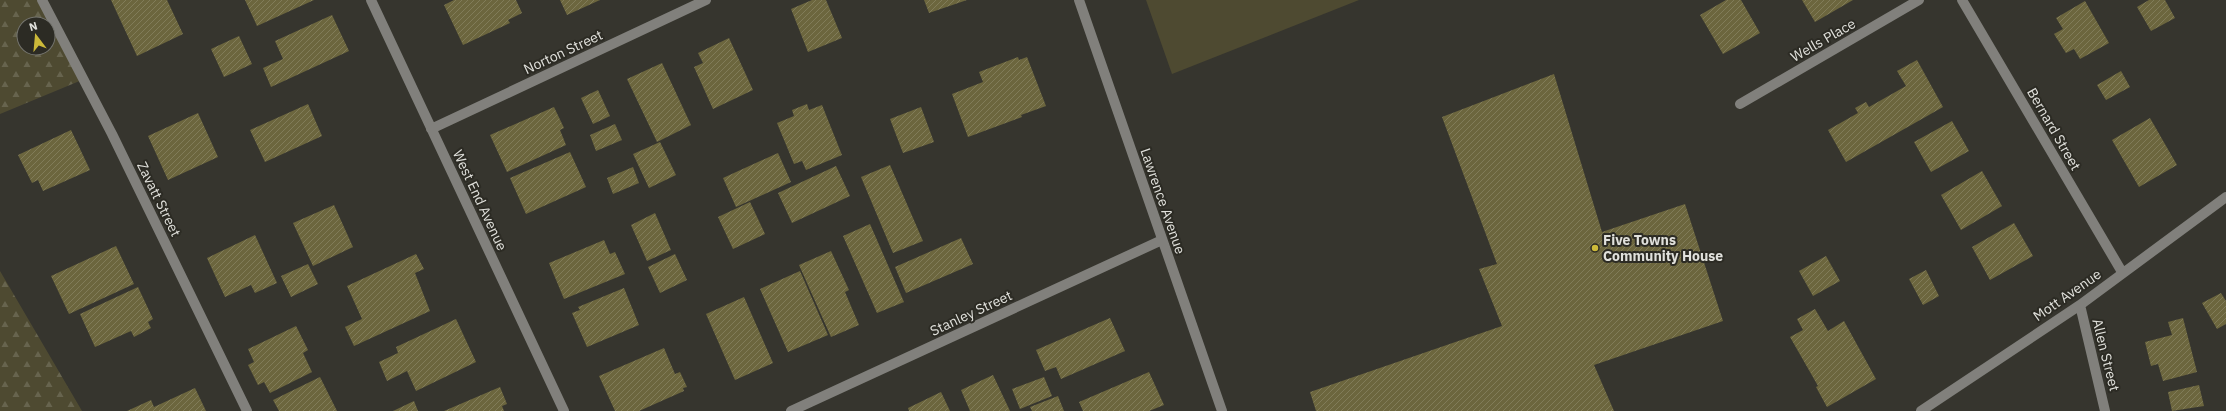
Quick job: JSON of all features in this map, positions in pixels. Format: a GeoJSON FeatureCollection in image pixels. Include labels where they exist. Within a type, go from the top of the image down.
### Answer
{"type":"FeatureCollection","features":[{"type":"Feature","properties":{"kind":"street","name":"Zavatt Street"},"geometry":{"type":"LineString","coordinates":[[42,0],[112,134],[247,411]]}},
{"type":"Feature","properties":{"kind":"street","name":"West End Avenue"},"geometry":{"type":"LineString","coordinates":[[371,0],[564,411]]}},
{"type":"Feature","properties":{"kind":"street","name":"Norton Street"},"geometry":{"type":"LineString","coordinates":[[431,129],[706,0]]}},
{"type":"Feature","properties":{"kind":"street","name":"Lawrence Avenue"},"geometry":{"type":"LineString","coordinates":[[1079,0],[1222,411]]}},
{"type":"Feature","properties":{"kind":"street","name":"Wells Place"},"geometry":{"type":"LineString","coordinates":[[1740,104],[1919,0]]}},
{"type":"Feature","properties":{"kind":"street","name":"Bernard Street"},"geometry":{"type":"LineString","coordinates":[[1962,0],[2122,272]]}},
{"type":"Feature","properties":{"kind":"street","name":"Mott Avenue"},"geometry":{"type":"LineString","coordinates":[[1921,411],[2080,305],[2122,272],[2226,197]]}},
{"type":"Feature","properties":{"kind":"street","name":"Stanley Street"},"geometry":{"type":"LineString","coordinates":[[791,411],[1162,240]]}},
{"type":"Feature","properties":{"kind":"street","name":"Allen Street"},"geometry":{"type":"LineString","coordinates":[[2080,305],[2105,411]]}},
{"type":"Feature","properties":{"kind":"green space"},"geometry":{"type":"Polygon","coordinates":[[[0,0],[39,0],[48,16],[16,16],[16,56],[56,56],[56,32],[82,80],[0,114],[0,0]]]}},
{"type":"Feature","properties":{"kind":"green space"},"geometry":{"type":"Polygon","coordinates":[[[1146,0],[1359,0],[1172,74],[1146,0]]]}},
{"type":"Feature","properties":{"kind":"green space"},"geometry":{"type":"Polygon","coordinates":[[[0,271],[82,411],[0,411],[0,271]]]}},
{"type":"Feature","properties":{"kind":"building"},"geometry":{"type":"Polygon","coordinates":[[[111,0],[167,0],[183,34],[137,56],[111,0]]]}},
{"type":"Feature","properties":{"kind":"building"},"geometry":{"type":"Polygon","coordinates":[[[245,0],[314,0],[257,26],[245,0]]]}},
{"type":"Feature","properties":{"kind":"building"},"geometry":{"type":"Polygon","coordinates":[[[454,0],[516,0],[522,13],[508,20],[510,23],[463,45],[444,5],[454,0]]]}},
{"type":"Feature","properties":{"kind":"building"},"geometry":{"type":"Polygon","coordinates":[[[560,0],[600,0],[567,15],[560,0]]]}},
{"type":"Feature","properties":{"kind":"building"},"geometry":{"type":"Polygon","coordinates":[[[812,0],[826,0],[842,38],[808,52],[791,9],[812,0]]]}},
{"type":"Feature","properties":{"kind":"building"},"geometry":{"type":"Polygon","coordinates":[[[924,0],[967,0],[929,13],[924,0]]]}},
{"type":"Feature","properties":{"kind":"building"},"geometry":{"type":"Polygon","coordinates":[[[1726,0],[1741,0],[1760,33],[1723,54],[1700,15],[1726,0]]]}},
{"type":"Feature","properties":{"kind":"building"},"geometry":{"type":"Polygon","coordinates":[[[1802,0],[1853,0],[1815,22],[1802,0]]]}},
{"type":"Feature","properties":{"kind":"building"},"geometry":{"type":"Polygon","coordinates":[[[2149,0],[2165,0],[2175,18],[2151,31],[2137,7],[2149,0]]]}},
{"type":"Feature","properties":{"kind":"building"},"geometry":{"type":"Polygon","coordinates":[[[2085,1],[2109,43],[2080,59],[2074,49],[2066,53],[2054,34],[2063,29],[2056,18],[2085,1]]]}},
{"type":"Feature","properties":{"kind":"building"},"geometry":{"type":"Polygon","coordinates":[[[332,15],[349,51],[271,87],[263,68],[283,59],[275,41],[332,15]]]}},
{"type":"Feature","properties":{"kind":"building"},"geometry":{"type":"Polygon","coordinates":[[[239,36],[252,64],[224,77],[211,49],[239,36]]]}},
{"type":"Feature","properties":{"kind":"building"},"geometry":{"type":"Polygon","coordinates":[[[729,38],[753,90],[713,109],[694,67],[703,63],[698,53],[729,38]]]}},
{"type":"Feature","properties":{"kind":"building"},"geometry":{"type":"Polygon","coordinates":[[[1018,57],[1019,60],[1027,57],[1046,106],[1021,115],[1022,117],[968,137],[952,94],[983,82],[979,72],[1018,57]]]}},
{"type":"Feature","properties":{"kind":"building"},"geometry":{"type":"Polygon","coordinates":[[[1917,60],[1943,107],[1846,162],[1828,130],[1858,113],[1855,108],[1866,102],[1869,107],[1906,86],[1897,71],[1917,60]]]}},
{"type":"Feature","properties":{"kind":"building"},"geometry":{"type":"Polygon","coordinates":[[[662,63],[691,125],[657,142],[627,79],[662,63]]]}},
{"type":"Feature","properties":{"kind":"building"},"geometry":{"type":"Polygon","coordinates":[[[2121,71],[2130,87],[2106,100],[2097,85],[2121,71]]]}},
{"type":"Feature","properties":{"kind":"building","name":"Five Towns Community House"},"geometry":{"type":"Polygon","coordinates":[[[1554,74],[1602,232],[1685,204],[1723,321],[1594,365],[1614,411],[1316,411],[1310,392],[1502,326],[1479,269],[1497,264],[1442,117],[1554,74]]]}},
{"type":"Feature","properties":{"kind":"building"},"geometry":{"type":"Polygon","coordinates":[[[598,90],[610,116],[593,124],[581,98],[598,90]]]}},
{"type":"Feature","properties":{"kind":"building"},"geometry":{"type":"Polygon","coordinates":[[[308,104],[322,136],[265,162],[250,130],[308,104]]]}},
{"type":"Feature","properties":{"kind":"building"},"geometry":{"type":"Polygon","coordinates":[[[807,104],[809,110],[822,105],[842,155],[806,170],[802,161],[794,164],[777,123],[794,116],[792,110],[807,104]]]}},
{"type":"Feature","properties":{"kind":"building"},"geometry":{"type":"Polygon","coordinates":[[[554,107],[564,128],[560,130],[566,145],[507,172],[490,135],[554,107]]]}},
{"type":"Feature","properties":{"kind":"building"},"geometry":{"type":"Polygon","coordinates":[[[921,107],[934,142],[903,153],[890,119],[921,107]]]}},
{"type":"Feature","properties":{"kind":"building"},"geometry":{"type":"Polygon","coordinates":[[[198,113],[218,157],[168,180],[148,136],[198,113]]]}},
{"type":"Feature","properties":{"kind":"building"},"geometry":{"type":"Polygon","coordinates":[[[2150,118],[2177,165],[2139,187],[2112,140],[2150,118]]]}},
{"type":"Feature","properties":{"kind":"building"},"geometry":{"type":"Polygon","coordinates":[[[1952,121],[1969,151],[1931,172],[1914,142],[1952,121]]]}},
{"type":"Feature","properties":{"kind":"building"},"geometry":{"type":"Polygon","coordinates":[[[615,124],[622,140],[596,151],[590,135],[615,124]]]}},
{"type":"Feature","properties":{"kind":"building"},"geometry":{"type":"Polygon","coordinates":[[[71,130],[90,170],[43,191],[38,180],[32,183],[18,155],[71,130]]]}},
{"type":"Feature","properties":{"kind":"building"},"geometry":{"type":"Polygon","coordinates":[[[660,142],[676,175],[649,188],[633,154],[660,142]]]}},
{"type":"Feature","properties":{"kind":"building"},"geometry":{"type":"Polygon","coordinates":[[[570,152],[586,187],[526,214],[510,178],[570,152]]]}},
{"type":"Feature","properties":{"kind":"building"},"geometry":{"type":"Polygon","coordinates":[[[778,153],[791,182],[736,207],[723,178],[778,153]]]}},
{"type":"Feature","properties":{"kind":"building"},"geometry":{"type":"Polygon","coordinates":[[[890,165],[923,241],[893,253],[861,177],[890,165]]]}},
{"type":"Feature","properties":{"kind":"building"},"geometry":{"type":"Polygon","coordinates":[[[836,166],[850,196],[792,223],[778,193],[836,166]]]}},
{"type":"Feature","properties":{"kind":"building"},"geometry":{"type":"Polygon","coordinates":[[[633,167],[639,183],[613,194],[607,178],[633,167]]]}},
{"type":"Feature","properties":{"kind":"building"},"geometry":{"type":"Polygon","coordinates":[[[1982,171],[2002,206],[1961,230],[1941,195],[1982,171]]]}},
{"type":"Feature","properties":{"kind":"building"},"geometry":{"type":"Polygon","coordinates":[[[750,202],[765,234],[733,249],[718,217],[750,202]]]}},
{"type":"Feature","properties":{"kind":"building"},"geometry":{"type":"Polygon","coordinates":[[[334,205],[353,247],[313,266],[293,223],[334,205]]]}},
{"type":"Feature","properties":{"kind":"building"},"geometry":{"type":"Polygon","coordinates":[[[655,213],[671,250],[647,261],[631,225],[655,213]]]}},
{"type":"Feature","properties":{"kind":"building"},"geometry":{"type":"Polygon","coordinates":[[[2014,223],[2033,256],[1990,280],[1972,247],[2014,223]]]}},
{"type":"Feature","properties":{"kind":"building"},"geometry":{"type":"Polygon","coordinates":[[[870,224],[904,302],[877,313],[843,236],[870,224]]]}},
{"type":"Feature","properties":{"kind":"building"},"geometry":{"type":"Polygon","coordinates":[[[255,235],[277,283],[255,293],[251,285],[225,297],[207,258],[255,235]]]}},
{"type":"Feature","properties":{"kind":"building"},"geometry":{"type":"Polygon","coordinates":[[[961,238],[973,264],[906,293],[895,267],[961,238]]]}},
{"type":"Feature","properties":{"kind":"building"},"geometry":{"type":"Polygon","coordinates":[[[604,240],[610,254],[615,252],[625,274],[564,299],[549,263],[604,240]]]}},
{"type":"Feature","properties":{"kind":"building"},"geometry":{"type":"Polygon","coordinates":[[[116,246],[134,284],[69,314],[51,276],[116,246]]]}},
{"type":"Feature","properties":{"kind":"building"},"geometry":{"type":"Polygon","coordinates":[[[831,251],[849,290],[845,292],[859,325],[831,337],[799,265],[831,251]]]}},
{"type":"Feature","properties":{"kind":"building"},"geometry":{"type":"Polygon","coordinates":[[[416,254],[424,269],[415,273],[430,311],[354,346],[345,327],[362,319],[347,286],[416,254]]]}},
{"type":"Feature","properties":{"kind":"building"},"geometry":{"type":"Polygon","coordinates":[[[675,254],[687,280],[660,293],[648,267],[675,254]]]}},
{"type":"Feature","properties":{"kind":"building"},"geometry":{"type":"Polygon","coordinates":[[[1826,256],[1840,281],[1813,296],[1799,271],[1826,256]]]}},
{"type":"Feature","properties":{"kind":"building"},"geometry":{"type":"Polygon","coordinates":[[[308,264],[318,284],[291,297],[281,276],[308,264]]]}},
{"type":"Feature","properties":{"kind":"building"},"geometry":{"type":"Polygon","coordinates":[[[1926,270],[1939,296],[1923,305],[1909,279],[1926,270]]]}},
{"type":"Feature","properties":{"kind":"building"},"geometry":{"type":"Polygon","coordinates":[[[800,271],[828,335],[788,352],[760,289],[800,271]]]}},
{"type":"Feature","properties":{"kind":"building"},"geometry":{"type":"Polygon","coordinates":[[[138,287],[153,319],[148,322],[151,328],[134,337],[131,331],[95,347],[80,314],[138,287]]]}},
{"type":"Feature","properties":{"kind":"building"},"geometry":{"type":"Polygon","coordinates":[[[624,288],[639,325],[587,347],[572,313],[580,310],[578,307],[624,288]]]}},
{"type":"Feature","properties":{"kind":"building"},"geometry":{"type":"Polygon","coordinates":[[[2221,293],[2226,301],[2226,324],[2217,329],[2202,303],[2221,293]]]}},
{"type":"Feature","properties":{"kind":"building"},"geometry":{"type":"Polygon","coordinates":[[[744,297],[773,363],[735,380],[706,314],[744,297]]]}},
{"type":"Feature","properties":{"kind":"building"},"geometry":{"type":"Polygon","coordinates":[[[1815,309],[1828,331],[1844,321],[1876,379],[1827,407],[1816,387],[1818,386],[1790,337],[1803,330],[1797,319],[1815,309]]]}},
{"type":"Feature","properties":{"kind":"building"},"geometry":{"type":"Polygon","coordinates":[[[1110,318],[1125,351],[1061,379],[1056,367],[1045,371],[1036,350],[1110,318]]]}},
{"type":"Feature","properties":{"kind":"building"},"geometry":{"type":"Polygon","coordinates":[[[2183,318],[2197,372],[2163,381],[2158,364],[2151,366],[2145,342],[2172,335],[2168,322],[2183,318]]]}},
{"type":"Feature","properties":{"kind":"building"},"geometry":{"type":"Polygon","coordinates":[[[456,319],[476,362],[416,391],[407,371],[387,381],[379,362],[398,353],[396,347],[456,319]]]}},
{"type":"Feature","properties":{"kind":"building"},"geometry":{"type":"Polygon","coordinates":[[[296,326],[308,350],[303,353],[312,372],[270,393],[264,382],[258,385],[248,365],[254,362],[248,349],[296,326]]]}},
{"type":"Feature","properties":{"kind":"building"},"geometry":{"type":"Polygon","coordinates":[[[664,348],[675,374],[680,372],[687,387],[683,388],[684,391],[639,411],[615,411],[599,376],[664,348]]]}},
{"type":"Feature","properties":{"kind":"building"},"geometry":{"type":"Polygon","coordinates":[[[1149,372],[1164,405],[1149,411],[1083,411],[1079,402],[1149,372]]]}},
{"type":"Feature","properties":{"kind":"building"},"geometry":{"type":"Polygon","coordinates":[[[993,375],[1010,411],[970,411],[961,390],[993,375]]]}},
{"type":"Feature","properties":{"kind":"building"},"geometry":{"type":"Polygon","coordinates":[[[320,377],[337,411],[279,411],[273,400],[320,377]]]}},
{"type":"Feature","properties":{"kind":"building"},"geometry":{"type":"Polygon","coordinates":[[[1044,377],[1052,396],[1020,409],[1012,389],[1044,377]]]}},
{"type":"Feature","properties":{"kind":"building"},"geometry":{"type":"Polygon","coordinates":[[[2199,385],[2204,406],[2172,411],[2168,392],[2199,385]]]}},
{"type":"Feature","properties":{"kind":"building"},"geometry":{"type":"Polygon","coordinates":[[[500,387],[507,404],[502,406],[504,411],[444,411],[500,387]]]}},
{"type":"Feature","properties":{"kind":"building"},"geometry":{"type":"Polygon","coordinates":[[[195,388],[206,411],[127,411],[151,400],[154,407],[195,388]]]}},
{"type":"Feature","properties":{"kind":"building"},"geometry":{"type":"Polygon","coordinates":[[[941,392],[950,411],[909,411],[908,408],[941,392]]]}},
{"type":"Feature","properties":{"kind":"building"},"geometry":{"type":"Polygon","coordinates":[[[1058,396],[1064,411],[1032,411],[1030,407],[1058,396]]]}},
{"type":"Feature","properties":{"kind":"building"},"geometry":{"type":"Polygon","coordinates":[[[414,401],[418,411],[393,411],[414,401]]]}},
{"type":"Feature","properties":{"kind":"place","name":"Five Towns Community House"},"geometry":{"type":"Point","coordinates":[1595,248]}}]}
